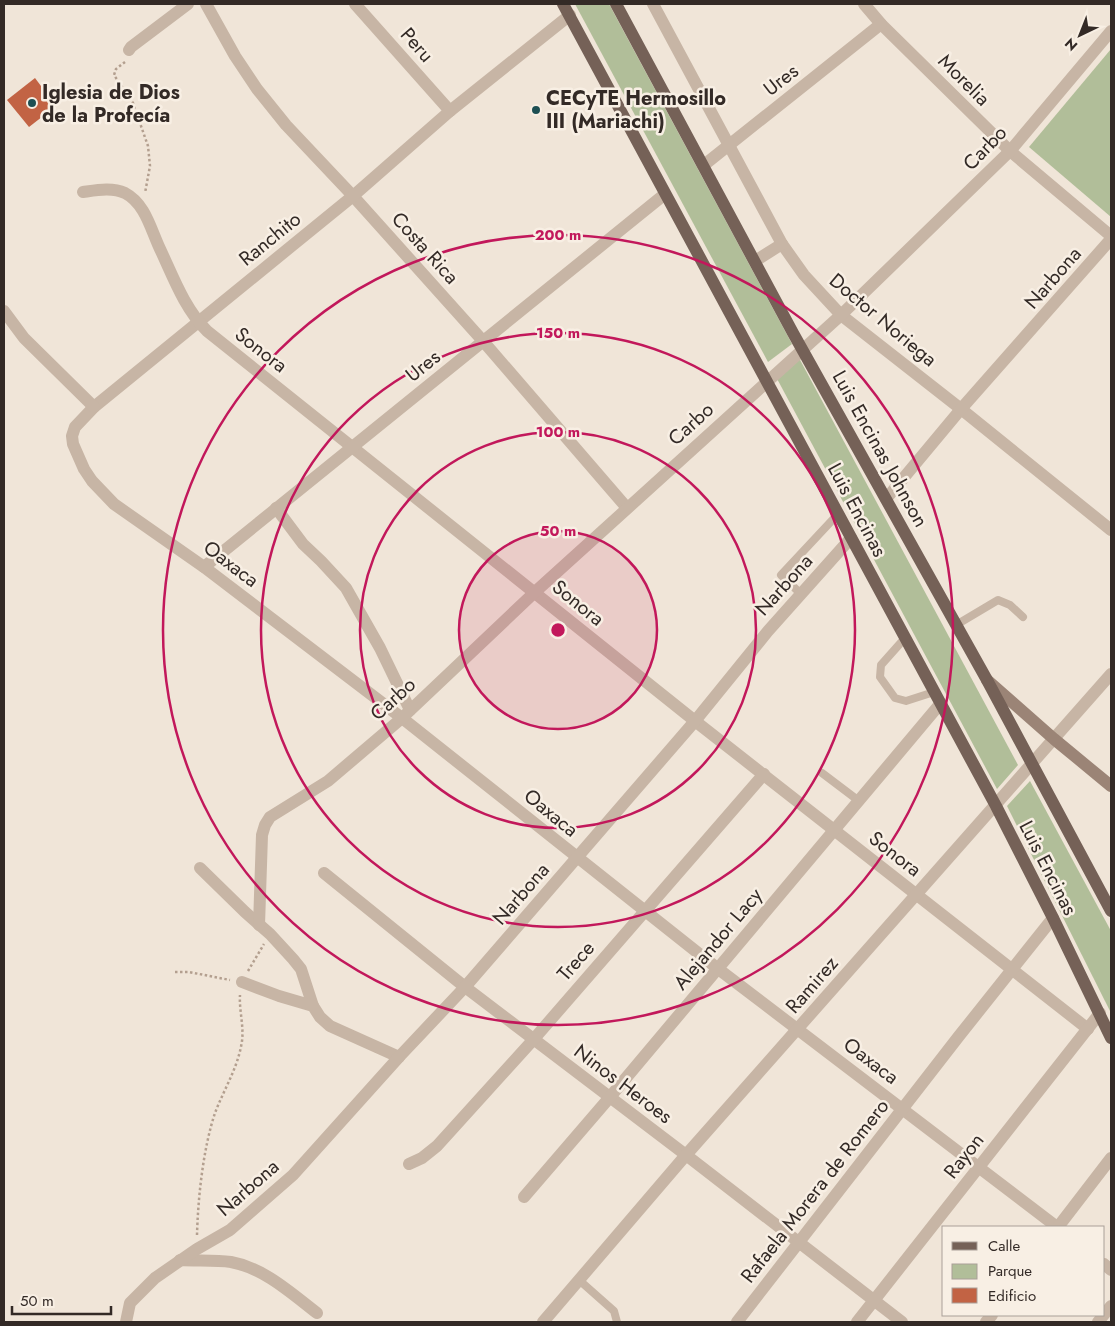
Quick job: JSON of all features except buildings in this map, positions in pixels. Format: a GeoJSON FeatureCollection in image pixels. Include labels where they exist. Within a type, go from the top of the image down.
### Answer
{"type":"FeatureCollection","features":[{"type":"Feature","properties":{"kind":"main road","name":"Luis Encinas"},"geometry":{"type":"LineString","coordinates":[[563,4],[996,806],[1111,1038]]}},
{"type":"Feature","properties":{"kind":"main road","name":"Luis Encinas Johnson"},"geometry":{"type":"LineString","coordinates":[[616,4],[803,349],[1033,764],[1111,911]]}},
{"type":"Feature","properties":{"kind":"main road"},"geometry":{"type":"LineString","coordinates":[[987,680],[1111,786]]}},
{"type":"Feature","properties":{"kind":"street"},"geometry":{"type":"LineString","coordinates":[[129,50],[188,4]]}},
{"type":"Feature","properties":{"kind":"street","name":"Costa Rica"},"geometry":{"type":"LineString","coordinates":[[206,4],[235,56],[257,89],[286,125],[353,196],[483,341],[627,508]]}},
{"type":"Feature","properties":{"kind":"street","name":"Peru"},"geometry":{"type":"LineString","coordinates":[[356,4],[450,111]]}},
{"type":"Feature","properties":{"kind":"street","name":"Doctor Noriega"},"geometry":{"type":"LineString","coordinates":[[653,4],[782,244],[804,276],[841,315],[962,409],[1111,530]]}},
{"type":"Feature","properties":{"kind":"street","name":"Morelia"},"geometry":{"type":"LineString","coordinates":[[864,4],[881,24],[1010,151],[1111,238]]}},
{"type":"Feature","properties":{"kind":"street","name":"Ranchito"},"geometry":{"type":"LineString","coordinates":[[94,406],[353,196],[450,111],[570,15]]}},
{"type":"Feature","properties":{"kind":"street","name":"Ures"},"geometry":{"type":"LineString","coordinates":[[704,165],[881,24]]}},
{"type":"Feature","properties":{"kind":"street","name":"Carbo"},"geometry":{"type":"LineString","coordinates":[[259,925],[262,835],[270,817],[328,781],[406,714],[535,592],[841,315],[1010,151],[1111,31]]}},
{"type":"Feature","properties":{"kind":"street","name":"Sonora"},"geometry":{"type":"LineString","coordinates":[[83,192],[100,189],[124,193],[133,198],[143,209],[187,306],[198,321],[218,340],[695,721],[1088,1029]]}},
{"type":"Feature","properties":{"kind":"street","name":"Ures"},"geometry":{"type":"LineString","coordinates":[[204,567],[665,194]]}},
{"type":"Feature","properties":{"kind":"street","name":"Narbona"},"geometry":{"type":"LineString","coordinates":[[886,499],[962,409],[1059,301],[1111,238]]}},
{"type":"Feature","properties":{"kind":"street"},"geometry":{"type":"LineString","coordinates":[[755,261],[782,244]]}},
{"type":"Feature","properties":{"kind":"street"},"geometry":{"type":"LineString","coordinates":[[4,312],[24,338],[94,406]]}},
{"type":"Feature","properties":{"kind":"street","name":"Oaxaca"},"geometry":{"type":"LineString","coordinates":[[94,406],[75,427],[72,436],[76,453],[92,480],[114,504],[406,714],[577,858],[644,911],[797,1030],[1057,1226]]}},
{"type":"Feature","properties":{"kind":"street"},"geometry":{"type":"LineString","coordinates":[[276,508],[303,544],[346,588],[380,648],[406,714]]}},
{"type":"Feature","properties":{"kind":"street","name":"Narbona"},"geometry":{"type":"LineString","coordinates":[[126,1322],[130,1303],[155,1278],[197,1249],[230,1230],[294,1174],[399,1056],[465,988],[695,721],[768,632],[851,538]]}},
{"type":"Feature","properties":{"kind":"street","name":"Ramirez"},"geometry":{"type":"LineString","coordinates":[[543,1322],[686,1155],[1111,674]]}},
{"type":"Feature","properties":{"kind":"street","name":"Alejandor Lacy"},"geometry":{"type":"LineString","coordinates":[[524,1196],[610,1097],[940,704]]}},
{"type":"Feature","properties":{"kind":"street","name":"Trece"},"geometry":{"type":"LineString","coordinates":[[409,1164],[422,1158],[437,1146],[533,1040],[764,774]]}},
{"type":"Feature","properties":{"kind":"street"},"geometry":{"type":"LineString","coordinates":[[200,868],[270,934],[301,969],[313,1006],[320,1017],[330,1026],[399,1056]]}},
{"type":"Feature","properties":{"kind":"street","name":"Ninos Heroes"},"geometry":{"type":"LineString","coordinates":[[324,873],[465,988],[686,1155],[902,1322]]}},
{"type":"Feature","properties":{"kind":"street","name":"Rafaela Morera de Romero"},"geometry":{"type":"LineString","coordinates":[[737,1322],[1053,918]]}},
{"type":"Feature","properties":{"kind":"street"},"geometry":{"type":"LineString","coordinates":[[242,982],[313,1006]]}},
{"type":"Feature","properties":{"kind":"street","name":"Rayon"},"geometry":{"type":"LineString","coordinates":[[857,1322],[1100,1013]]}},
{"type":"Feature","properties":{"kind":"street"},"geometry":{"type":"LineString","coordinates":[[1059,1226],[1111,1158]]}},
{"type":"Feature","properties":{"kind":"street"},"geometry":{"type":"LineString","coordinates":[[180,1260],[231,1262],[253,1269],[280,1284],[316,1313]]}},
{"type":"Feature","properties":{"kind":"lane"},"geometry":{"type":"LineString","coordinates":[[801,594],[781,575],[838,514]]}},
{"type":"Feature","properties":{"kind":"lane"},"geometry":{"type":"LineString","coordinates":[[956,624],[998,600],[1010,606],[1022,617]]}},
{"type":"Feature","properties":{"kind":"lane"},"geometry":{"type":"LineString","coordinates":[[905,638],[881,665],[880,676],[895,698],[906,701],[934,692]]}},
{"type":"Feature","properties":{"kind":"lane"},"geometry":{"type":"LineString","coordinates":[[822,773],[859,801]]}},
{"type":"Feature","properties":{"kind":"lane"},"geometry":{"type":"LineString","coordinates":[[579,1280],[614,1311],[617,1322]]}},
{"type":"Feature","properties":{"kind":"path"},"geometry":{"type":"LineString","coordinates":[[129,50],[128,58],[116,69],[114,75],[133,103],[150,156],[143,209]]}},
{"type":"Feature","properties":{"kind":"path"},"geometry":{"type":"LineString","coordinates":[[197,1249],[200,1192],[210,1131],[215,1113],[234,1072],[242,1041],[239,1003],[242,982],[270,934]]}},
{"type":"Feature","properties":{"kind":"path"},"geometry":{"type":"LineString","coordinates":[[175,972],[189,972],[242,982]]}},
{"type":"Feature","properties":{"kind":"green space"},"geometry":{"type":"Polygon","coordinates":[[[575,4],[609,4],[792,344],[768,362],[575,4]]]}},
{"type":"Feature","properties":{"kind":"green space"},"geometry":{"type":"Polygon","coordinates":[[[1111,49],[1111,217],[1029,147],[1111,49]]]}},
{"type":"Feature","properties":{"kind":"green space"},"geometry":{"type":"Polygon","coordinates":[[[799,358],[1018,765],[997,789],[775,375],[799,358]]]}},
{"type":"Feature","properties":{"kind":"green space"},"geometry":{"type":"Polygon","coordinates":[[[1030,781],[1111,931],[1111,1013],[1007,806],[1030,781]]]}},
{"type":"Feature","properties":{"kind":"place","name":"Iglesia de Dios de la Profecía"},"geometry":{"type":"Point","coordinates":[32,103]}},
{"type":"Feature","properties":{"kind":"place","name":"CECyTE Hermosillo III (Mariachi)"},"geometry":{"type":"Point","coordinates":[536,110]}}]}
